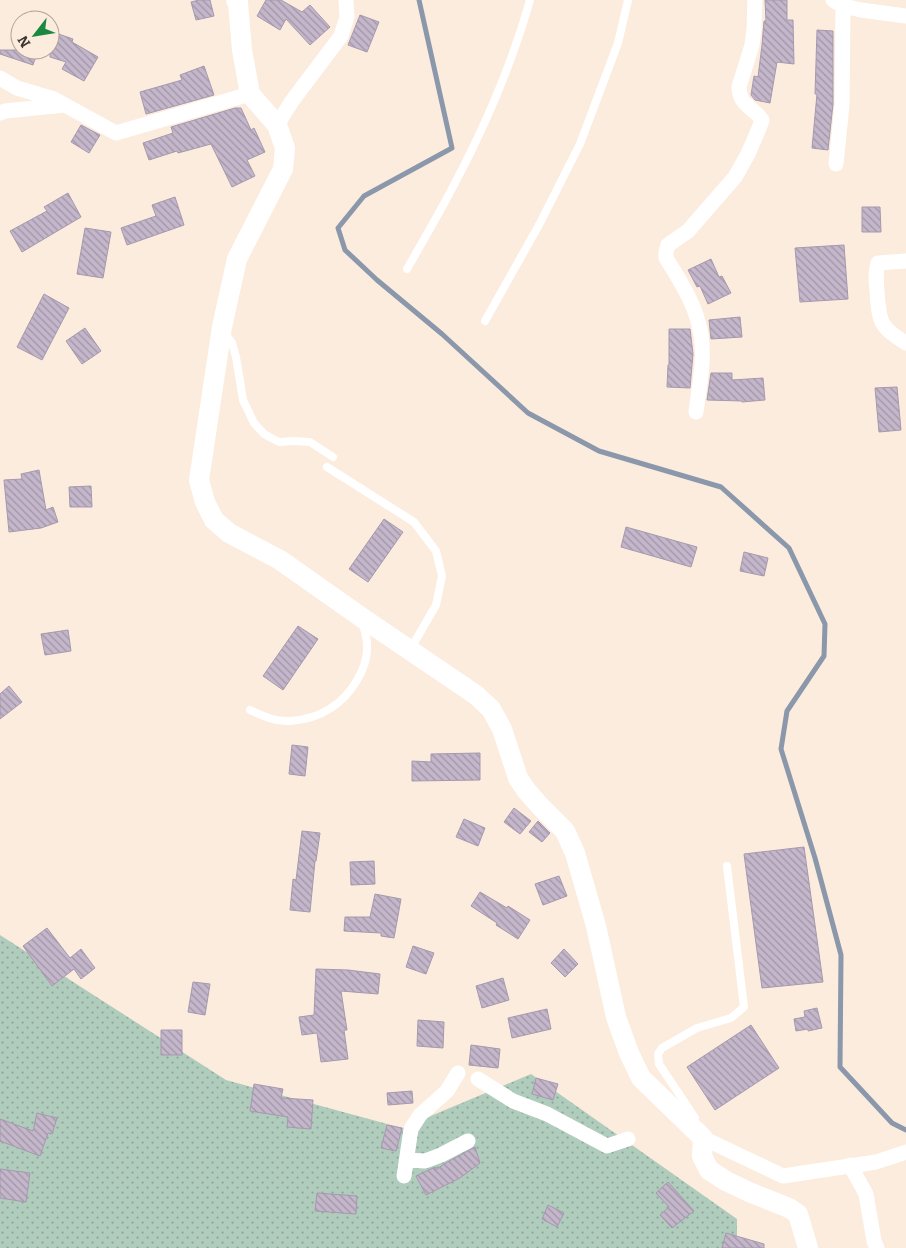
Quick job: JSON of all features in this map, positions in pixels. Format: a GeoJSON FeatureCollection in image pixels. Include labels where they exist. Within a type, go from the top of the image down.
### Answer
{"type":"FeatureCollection","features":[{"type":"Feature","properties":{"kind":"street"},"geometry":{"type":"LineString","coordinates":[[236,0],[238,3],[242,50],[250,94],[277,125],[285,148],[283,169],[237,259],[222,327],[198,480],[205,502],[214,520],[229,533],[280,560],[476,695],[491,709],[502,729],[518,778],[540,806],[565,831],[575,853],[596,926],[616,1016],[629,1053],[641,1078],[703,1138],[783,1176],[876,1162],[906,1152]]}},
{"type":"Feature","properties":{"kind":"street"},"geometry":{"type":"LineString","coordinates":[[277,125],[292,101],[342,36],[347,17],[346,0]]}},
{"type":"Feature","properties":{"kind":"street"},"geometry":{"type":"LineString","coordinates":[[696,412],[702,360],[701,336],[696,315],[684,288],[666,258],[666,252],[668,245],[688,232],[735,177],[748,154],[760,126],[762,120],[741,100],[739,94],[739,87],[753,37],[755,0]]}},
{"type":"Feature","properties":{"kind":"street"},"geometry":{"type":"LineString","coordinates":[[836,164],[842,105],[838,3],[863,5],[906,16]]}},
{"type":"Feature","properties":{"kind":"street"},"geometry":{"type":"LineString","coordinates":[[0,78],[18,88],[54,99],[116,133],[250,94]]}},
{"type":"Feature","properties":{"kind":"street"},"geometry":{"type":"LineString","coordinates":[[0,113],[65,105]]}},
{"type":"Feature","properties":{"kind":"street"},"geometry":{"type":"LineString","coordinates":[[906,261],[878,263],[875,272],[878,314],[892,335],[906,343]]}},
{"type":"Feature","properties":{"kind":"street"},"geometry":{"type":"LineString","coordinates":[[404,1176],[411,1129],[420,1115],[447,1091],[458,1073]]}},
{"type":"Feature","properties":{"kind":"street"},"geometry":{"type":"LineString","coordinates":[[478,1079],[514,1101],[546,1114],[607,1146],[628,1139]]}},
{"type":"Feature","properties":{"kind":"street"},"geometry":{"type":"LineString","coordinates":[[703,1138],[702,1156],[709,1170],[726,1181],[789,1208],[798,1214],[808,1248]]}},
{"type":"Feature","properties":{"kind":"street"},"geometry":{"type":"LineString","coordinates":[[407,1160],[425,1161],[468,1141]]}},
{"type":"Feature","properties":{"kind":"street"},"geometry":{"type":"LineString","coordinates":[[850,1165],[866,1194],[874,1241],[877,1248]]}},
{"type":"Feature","properties":{"kind":"lane"},"geometry":{"type":"LineString","coordinates":[[407,269],[455,184],[492,108],[522,30],[530,0]]}},
{"type":"Feature","properties":{"kind":"lane"},"geometry":{"type":"LineString","coordinates":[[485,321],[539,225],[580,144],[618,44],[628,0]]}},
{"type":"Feature","properties":{"kind":"lane"},"geometry":{"type":"LineString","coordinates":[[222,327],[232,343],[243,400],[254,424],[264,434],[279,442],[310,442],[333,457]]}},
{"type":"Feature","properties":{"kind":"lane"},"geometry":{"type":"LineString","coordinates":[[327,467],[414,522],[436,551],[442,576],[436,605],[410,650]]}},
{"type":"Feature","properties":{"kind":"lane"},"geometry":{"type":"LineString","coordinates":[[250,710],[272,720],[290,721],[310,718],[331,709],[349,693],[364,669],[368,645],[361,617]]}},
{"type":"Feature","properties":{"kind":"lane"},"geometry":{"type":"LineString","coordinates":[[703,1138],[700,1127],[659,1064],[658,1054],[662,1048],[697,1028],[731,1018],[744,1007],[727,866]]}},
{"type":"Feature","properties":{"kind":"green space"},"geometry":{"type":"Polygon","coordinates":[[[0,935],[226,1080],[402,1128],[531,1074],[737,1219],[737,1248],[0,1248],[0,935]]]}},
{"type":"Feature","properties":{"kind":"building"},"geometry":{"type":"Polygon","coordinates":[[[210,0],[214,16],[196,20],[191,2],[210,0]]]}},
{"type":"Feature","properties":{"kind":"building"},"geometry":{"type":"Polygon","coordinates":[[[266,0],[281,0],[302,12],[310,5],[330,27],[310,45],[286,19],[280,30],[257,16],[266,0]]]}},
{"type":"Feature","properties":{"kind":"building"},"geometry":{"type":"Polygon","coordinates":[[[765,0],[787,0],[787,20],[793,20],[794,64],[777,62],[770,103],[755,100],[751,95],[754,76],[758,77],[764,21],[766,21],[765,0]]]}},
{"type":"Feature","properties":{"kind":"building"},"geometry":{"type":"Polygon","coordinates":[[[360,15],[379,22],[367,52],[348,45],[360,15]]]}},
{"type":"Feature","properties":{"kind":"building"},"geometry":{"type":"Polygon","coordinates":[[[817,30],[833,31],[833,104],[828,150],[812,148],[817,94],[815,94],[817,30]]]}},
{"type":"Feature","properties":{"kind":"building"},"geometry":{"type":"Polygon","coordinates":[[[60,34],[73,39],[72,42],[98,57],[84,81],[62,69],[66,62],[60,60],[60,34]]]}},
{"type":"Feature","properties":{"kind":"building"},"geometry":{"type":"Polygon","coordinates":[[[0,50],[10,50],[10,57],[0,54],[0,50]]]}},
{"type":"Feature","properties":{"kind":"building"},"geometry":{"type":"Polygon","coordinates":[[[18,60],[35,60],[33,65],[18,60]]]}},
{"type":"Feature","properties":{"kind":"building"},"geometry":{"type":"Polygon","coordinates":[[[204,66],[214,95],[146,114],[140,92],[182,80],[180,75],[204,66]]]}},
{"type":"Feature","properties":{"kind":"building"},"geometry":{"type":"Polygon","coordinates":[[[235,108],[241,108],[251,130],[254,128],[265,152],[247,160],[255,176],[232,187],[211,144],[178,153],[177,151],[149,160],[143,143],[173,133],[171,127],[235,108]]]}},
{"type":"Feature","properties":{"kind":"building"},"geometry":{"type":"Polygon","coordinates":[[[81,125],[100,135],[89,153],[71,142],[81,125]]]}},
{"type":"Feature","properties":{"kind":"building"},"geometry":{"type":"Polygon","coordinates":[[[68,193],[81,217],[22,252],[10,231],[47,211],[44,207],[68,193]]]}},
{"type":"Feature","properties":{"kind":"building"},"geometry":{"type":"Polygon","coordinates":[[[175,197],[184,225],[127,245],[121,228],[156,216],[152,205],[175,197]]]}},
{"type":"Feature","properties":{"kind":"building"},"geometry":{"type":"Polygon","coordinates":[[[862,207],[880,207],[881,232],[862,232],[862,207]]]}},
{"type":"Feature","properties":{"kind":"building"},"geometry":{"type":"Polygon","coordinates":[[[85,228],[111,232],[103,278],[77,274],[85,228]]]}},
{"type":"Feature","properties":{"kind":"building"},"geometry":{"type":"Polygon","coordinates":[[[844,245],[848,299],[800,302],[795,248],[844,245]]]}},
{"type":"Feature","properties":{"kind":"building"},"geometry":{"type":"Polygon","coordinates":[[[711,259],[719,277],[722,276],[731,293],[708,304],[700,286],[697,287],[688,270],[711,259]]]}},
{"type":"Feature","properties":{"kind":"building"},"geometry":{"type":"Polygon","coordinates":[[[44,294],[69,308],[42,360],[17,347],[44,294]]]}},
{"type":"Feature","properties":{"kind":"building"},"geometry":{"type":"Polygon","coordinates":[[[740,317],[742,337],[711,339],[709,320],[740,317]]]}},
{"type":"Feature","properties":{"kind":"building"},"geometry":{"type":"Polygon","coordinates":[[[85,328],[101,351],[82,364],[66,341],[85,328]]]}},
{"type":"Feature","properties":{"kind":"building"},"geometry":{"type":"Polygon","coordinates":[[[669,329],[690,329],[693,354],[690,388],[667,387],[669,329]]]}},
{"type":"Feature","properties":{"kind":"building"},"geometry":{"type":"Polygon","coordinates":[[[711,373],[732,373],[732,380],[763,378],[765,400],[742,402],[707,400],[711,373]]]}},
{"type":"Feature","properties":{"kind":"building"},"geometry":{"type":"Polygon","coordinates":[[[897,387],[901,430],[879,432],[875,388],[897,387]]]}},
{"type":"Feature","properties":{"kind":"building"},"geometry":{"type":"Polygon","coordinates":[[[39,470],[46,510],[53,507],[58,522],[41,528],[9,532],[4,480],[22,479],[21,474],[39,470]]]}},
{"type":"Feature","properties":{"kind":"building"},"geometry":{"type":"Polygon","coordinates":[[[91,486],[92,507],[70,507],[69,487],[91,486]]]}},
{"type":"Feature","properties":{"kind":"building"},"geometry":{"type":"Polygon","coordinates":[[[384,519],[403,532],[368,582],[349,569],[384,519]]]}},
{"type":"Feature","properties":{"kind":"building"},"geometry":{"type":"Polygon","coordinates":[[[626,527],[697,547],[691,567],[621,547],[626,527]]]}},
{"type":"Feature","properties":{"kind":"building"},"geometry":{"type":"Polygon","coordinates":[[[744,552],[768,558],[764,576],[740,571],[744,552]]]}},
{"type":"Feature","properties":{"kind":"building"},"geometry":{"type":"Polygon","coordinates":[[[298,626],[318,639],[283,690],[263,676],[298,626]]]}},
{"type":"Feature","properties":{"kind":"building"},"geometry":{"type":"Polygon","coordinates":[[[68,630],[71,651],[45,655],[41,634],[68,630]]]}},
{"type":"Feature","properties":{"kind":"building"},"geometry":{"type":"Polygon","coordinates":[[[9,686],[22,702],[0,719],[0,694],[9,686]]]}},
{"type":"Feature","properties":{"kind":"building"},"geometry":{"type":"Polygon","coordinates":[[[292,745],[308,747],[305,776],[289,774],[292,745]]]}},
{"type":"Feature","properties":{"kind":"building"},"geometry":{"type":"Polygon","coordinates":[[[480,753],[480,780],[412,781],[412,761],[431,762],[431,754],[480,753]]]}},
{"type":"Feature","properties":{"kind":"building"},"geometry":{"type":"Polygon","coordinates":[[[514,808],[531,821],[520,834],[504,822],[514,808]]]}},
{"type":"Feature","properties":{"kind":"building"},"geometry":{"type":"Polygon","coordinates":[[[464,819],[485,828],[478,846],[456,837],[464,819]]]}},
{"type":"Feature","properties":{"kind":"building"},"geometry":{"type":"Polygon","coordinates":[[[538,821],[550,833],[542,842],[529,832],[538,821]]]}},
{"type":"Feature","properties":{"kind":"building"},"geometry":{"type":"Polygon","coordinates":[[[302,831],[320,833],[310,912],[290,910],[293,879],[296,880],[302,831]]]}},
{"type":"Feature","properties":{"kind":"building"},"geometry":{"type":"Polygon","coordinates":[[[804,847],[823,982],[762,988],[744,854],[804,847]]]}},
{"type":"Feature","properties":{"kind":"building"},"geometry":{"type":"Polygon","coordinates":[[[374,861],[375,884],[351,885],[350,862],[374,861]]]}},
{"type":"Feature","properties":{"kind":"building"},"geometry":{"type":"Polygon","coordinates":[[[559,876],[567,896],[543,905],[535,884],[559,876]]]}},
{"type":"Feature","properties":{"kind":"building"},"geometry":{"type":"Polygon","coordinates":[[[480,892],[530,920],[518,939],[471,906],[480,892]]]}},
{"type":"Feature","properties":{"kind":"building"},"geometry":{"type":"Polygon","coordinates":[[[375,894],[401,899],[394,938],[381,936],[381,933],[344,931],[345,917],[370,917],[375,894]]]}},
{"type":"Feature","properties":{"kind":"building"},"geometry":{"type":"Polygon","coordinates":[[[47,928],[70,958],[81,949],[95,968],[81,979],[74,969],[52,986],[23,946],[47,928]]]}},
{"type":"Feature","properties":{"kind":"building"},"geometry":{"type":"Polygon","coordinates":[[[413,946],[434,953],[426,974],[406,967],[413,946]]]}},
{"type":"Feature","properties":{"kind":"building"},"geometry":{"type":"Polygon","coordinates":[[[564,949],[578,964],[565,977],[551,963],[564,949]]]}},
{"type":"Feature","properties":{"kind":"building"},"geometry":{"type":"Polygon","coordinates":[[[316,969],[380,974],[378,994],[341,991],[347,1030],[344,1030],[348,1059],[321,1062],[317,1033],[302,1035],[299,1017],[314,1015],[316,969]]]}},
{"type":"Feature","properties":{"kind":"building"},"geometry":{"type":"Polygon","coordinates":[[[503,978],[509,1000],[482,1008],[476,986],[503,978]]]}},
{"type":"Feature","properties":{"kind":"building"},"geometry":{"type":"Polygon","coordinates":[[[193,982],[210,984],[205,1015],[188,1012],[193,982]]]}},
{"type":"Feature","properties":{"kind":"building"},"geometry":{"type":"Polygon","coordinates":[[[817,1008],[822,1028],[796,1031],[794,1019],[805,1017],[804,1011],[817,1008]]]}},
{"type":"Feature","properties":{"kind":"building"},"geometry":{"type":"Polygon","coordinates":[[[547,1009],[551,1029],[512,1038],[508,1018],[547,1009]]]}},
{"type":"Feature","properties":{"kind":"building"},"geometry":{"type":"Polygon","coordinates":[[[418,1020],[444,1022],[443,1048],[417,1046],[418,1020]]]}},
{"type":"Feature","properties":{"kind":"building"},"geometry":{"type":"Polygon","coordinates":[[[751,1025],[779,1068],[715,1110],[687,1067],[751,1025]]]}},
{"type":"Feature","properties":{"kind":"building"},"geometry":{"type":"Polygon","coordinates":[[[161,1030],[182,1030],[182,1055],[161,1055],[161,1030]]]}},
{"type":"Feature","properties":{"kind":"building"},"geometry":{"type":"Polygon","coordinates":[[[471,1045],[500,1049],[498,1068],[469,1065],[471,1045]]]}},
{"type":"Feature","properties":{"kind":"building"},"geometry":{"type":"Polygon","coordinates":[[[536,1078],[558,1084],[553,1100],[532,1094],[536,1078]]]}},
{"type":"Feature","properties":{"kind":"building"},"geometry":{"type":"Polygon","coordinates":[[[254,1084],[283,1089],[281,1098],[313,1100],[311,1129],[287,1127],[288,1117],[250,1111],[254,1084]]]}},
{"type":"Feature","properties":{"kind":"building"},"geometry":{"type":"Polygon","coordinates":[[[412,1091],[413,1103],[388,1105],[387,1093],[412,1091]]]}},
{"type":"Feature","properties":{"kind":"building"},"geometry":{"type":"Polygon","coordinates":[[[37,1113],[57,1118],[52,1134],[48,1133],[40,1156],[0,1141],[0,1119],[33,1131],[37,1113]]]}},
{"type":"Feature","properties":{"kind":"building"},"geometry":{"type":"Polygon","coordinates":[[[387,1125],[402,1128],[396,1151],[381,1148],[387,1125]]]}},
{"type":"Feature","properties":{"kind":"building"},"geometry":{"type":"Polygon","coordinates":[[[475,1147],[480,1163],[460,1178],[426,1195],[416,1176],[435,1167],[436,1170],[475,1147]]]}},
{"type":"Feature","properties":{"kind":"building"},"geometry":{"type":"Polygon","coordinates":[[[0,1169],[30,1173],[26,1202],[0,1198],[0,1169]]]}},
{"type":"Feature","properties":{"kind":"building"},"geometry":{"type":"Polygon","coordinates":[[[668,1182],[694,1211],[672,1228],[660,1215],[669,1207],[656,1193],[668,1182]]]}},
{"type":"Feature","properties":{"kind":"building"},"geometry":{"type":"Polygon","coordinates":[[[317,1193],[357,1196],[356,1214],[315,1211],[317,1193]]]}},
{"type":"Feature","properties":{"kind":"building"},"geometry":{"type":"Polygon","coordinates":[[[548,1205],[564,1213],[557,1227],[542,1219],[548,1205]]]}},
{"type":"Feature","properties":{"kind":"building"},"geometry":{"type":"Polygon","coordinates":[[[726,1233],[764,1244],[764,1248],[722,1248],[726,1233]]]}},
{"type":"Feature","properties":{"kind":"waterway"},"geometry":{"type":"LineString","coordinates":[[419,0],[452,148],[364,196],[338,228],[345,250],[377,280],[442,334],[528,413],[599,451],[721,487],[789,548],[825,624],[824,656],[787,711],[781,749],[815,858],[841,955],[840,1067],[892,1123],[906,1130]]}}]}
